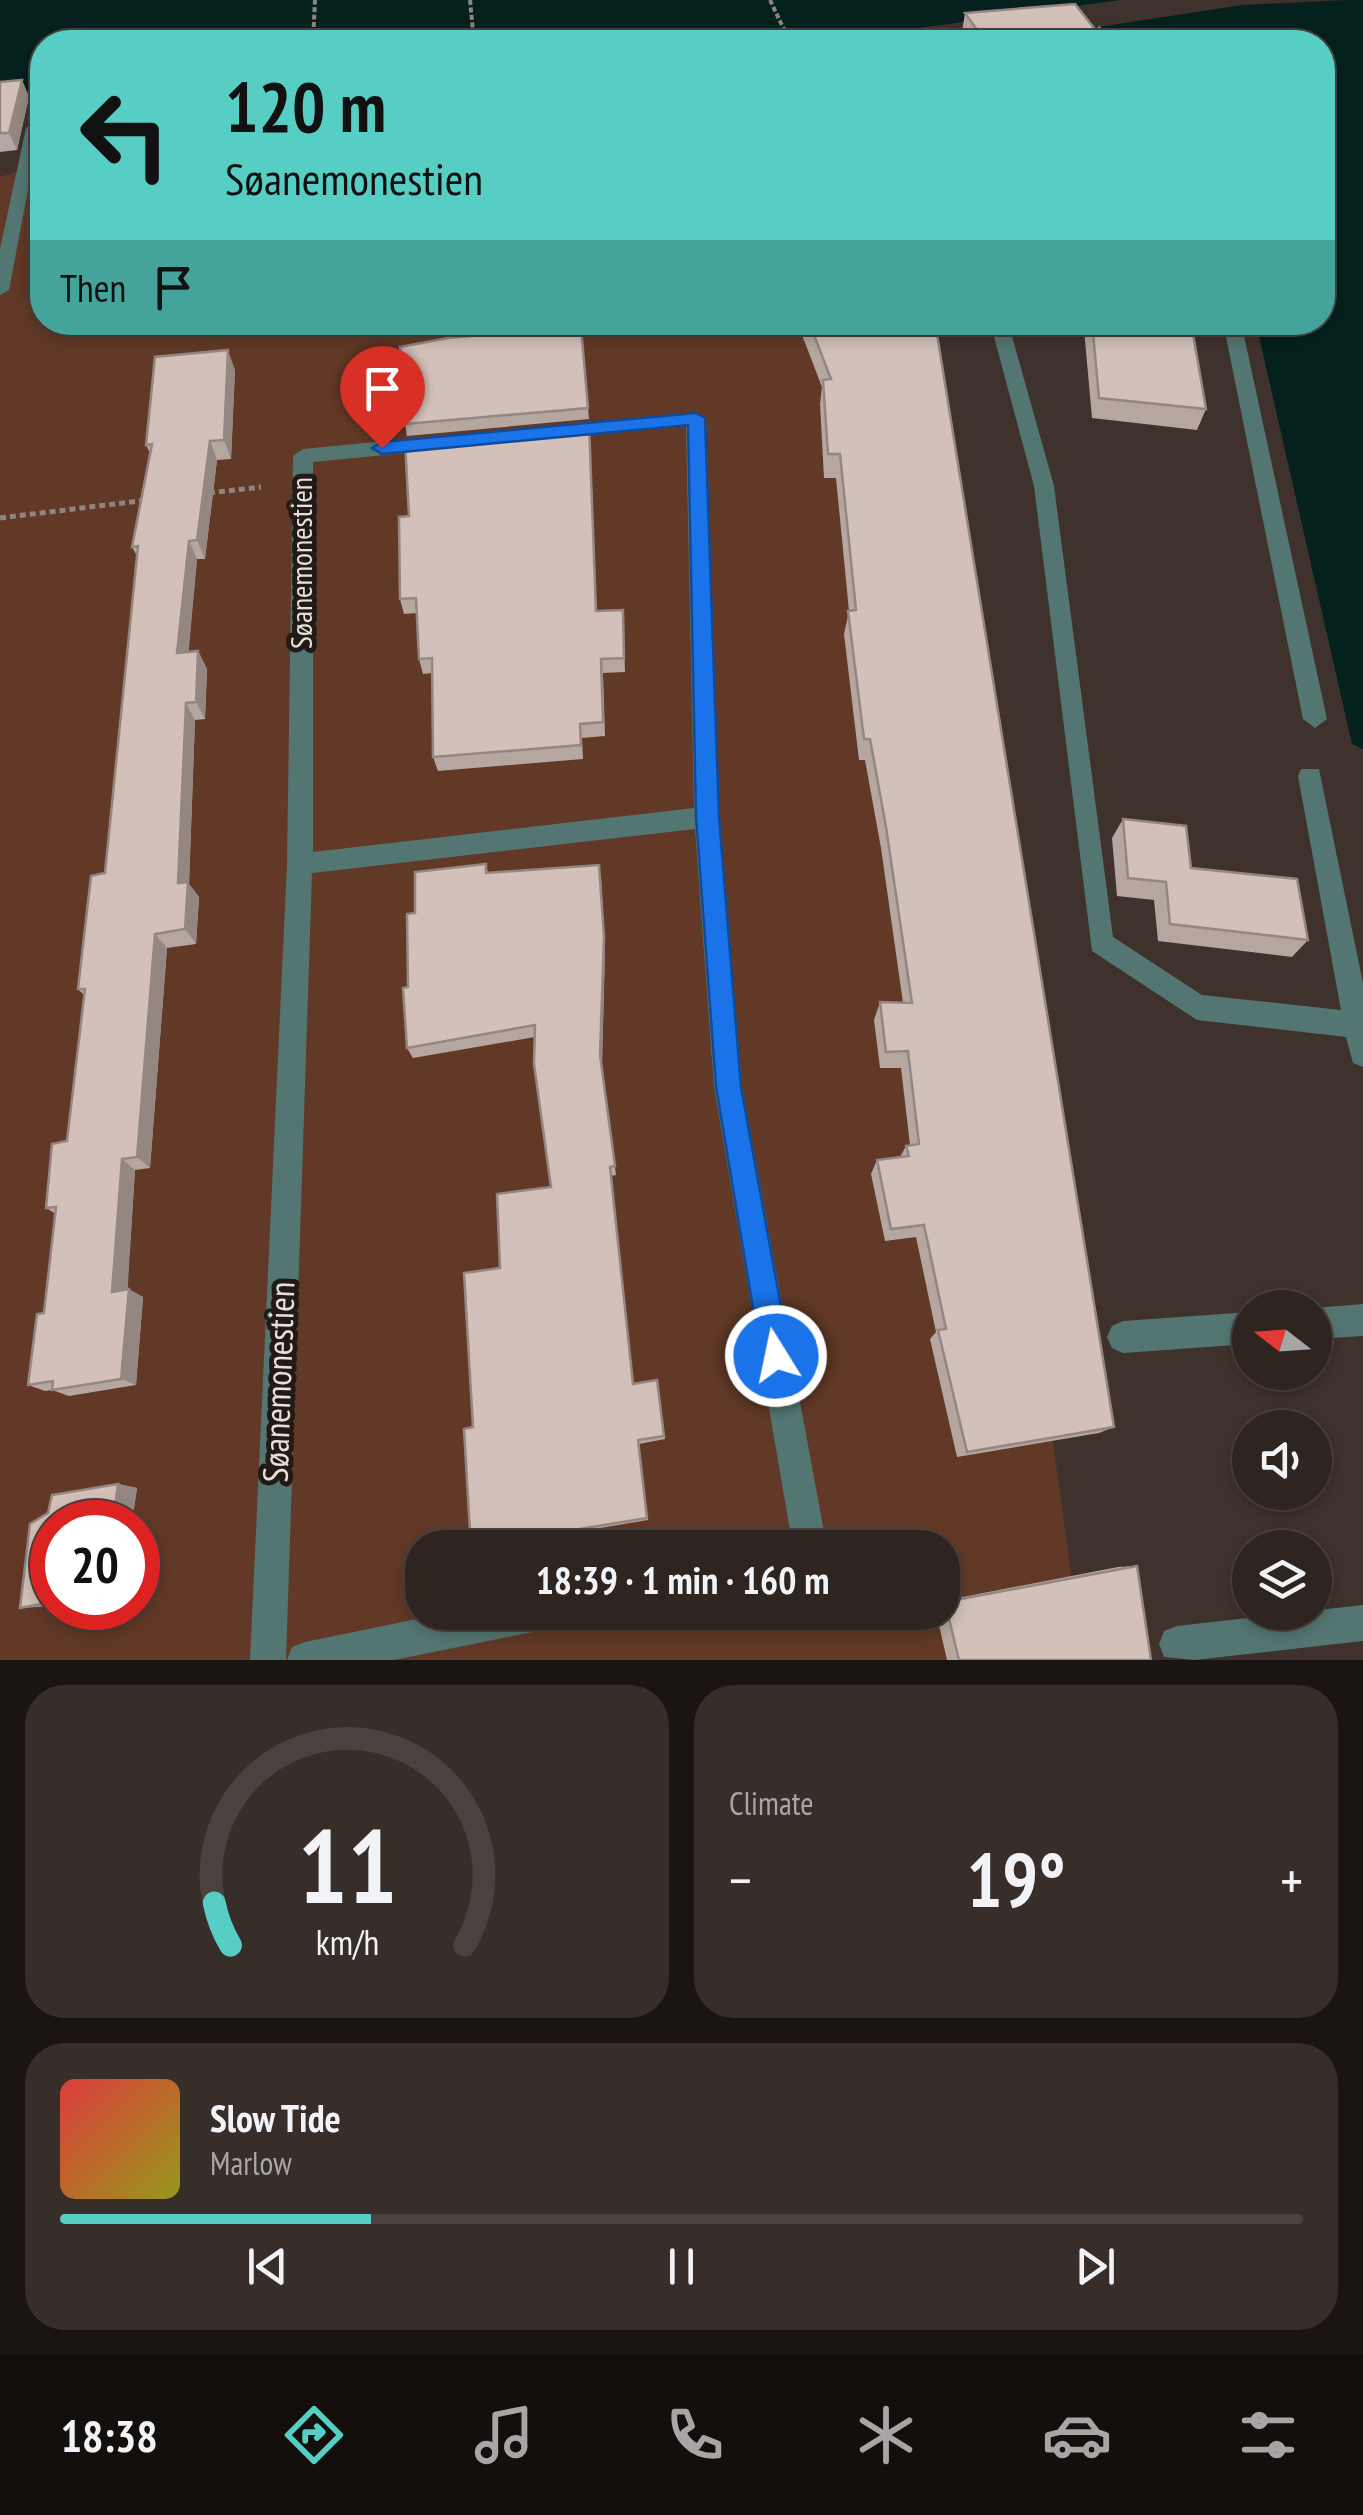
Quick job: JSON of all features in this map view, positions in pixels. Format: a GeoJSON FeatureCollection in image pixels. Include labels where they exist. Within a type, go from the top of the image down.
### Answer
{"type":"FeatureCollection","features":[{"type":"Feature","properties":{"kind":"street"},"geometry":{"type":"LineString","coordinates":[[0,290],[19,163],[30,137]]}},
{"type":"Feature","properties":{"kind":"street"},"geometry":{"type":"LineString","coordinates":[[1003,335],[1044,486],[1101,943],[1197,1006],[1356,1025]]}},
{"type":"Feature","properties":{"kind":"street"},"geometry":{"type":"LineString","coordinates":[[1235,335],[1315,719]]}},
{"type":"Feature","properties":{"kind":"street"},"geometry":{"type":"LineString","coordinates":[[539,434],[696,418],[707,817],[728,1087],[807,1530]]}},
{"type":"Feature","properties":{"kind":"street","name":"Søanemonestien"},"geometry":{"type":"LineString","coordinates":[[268,1660],[300,864],[303,456],[460,441]]}},
{"type":"Feature","properties":{"kind":"street"},"geometry":{"type":"LineString","coordinates":[[1310,776],[1363,1054]]}},
{"type":"Feature","properties":{"kind":"street"},"geometry":{"type":"LineString","coordinates":[[300,864],[707,817]]}},
{"type":"Feature","properties":{"kind":"street"},"geometry":{"type":"LineString","coordinates":[[1332,1322],[1363,1320]]}},
{"type":"Feature","properties":{"kind":"street"},"geometry":{"type":"LineString","coordinates":[[1123,1337],[1232,1329]]}},
{"type":"Feature","properties":{"kind":"street"},"geometry":{"type":"LineString","coordinates":[[1178,1644],[1363,1623]]}},
{"type":"Feature","properties":{"kind":"street"},"geometry":{"type":"LineString","coordinates":[[305,1660],[453,1630]]}},
{"type":"Feature","properties":{"kind":"path"},"geometry":{"type":"LineString","coordinates":[[313,30],[315,0]]}},
{"type":"Feature","properties":{"kind":"path"},"geometry":{"type":"LineString","coordinates":[[470,0],[473,30]]}},
{"type":"Feature","properties":{"kind":"path"},"geometry":{"type":"LineString","coordinates":[[770,0],[784,30]]}},
{"type":"Feature","properties":{"kind":"path"},"geometry":{"type":"LineString","coordinates":[[191,496],[302,482]]}},
{"type":"Feature","properties":{"kind":"path"},"geometry":{"type":"LineString","coordinates":[[0,518],[154,500]]}},
{"type":"Feature","properties":{"kind":"shaded area"},"geometry":{"type":"Polygon","coordinates":[[[30,168],[30,335],[901,335],[1083,1660],[0,1660],[0,177],[30,168]]]}},
{"type":"Feature","properties":{"kind":"water"},"geometry":{"type":"Polygon","coordinates":[[[0,0],[1120,0],[905,30],[30,30],[30,96],[0,98],[0,0]]]}},
{"type":"Feature","properties":{"kind":"water"},"geometry":{"type":"Polygon","coordinates":[[[1363,0],[1363,749],[1352,744],[1259,335],[1335,335],[1335,30],[1098,27],[1243,5],[1363,0]]]}},
{"type":"Feature","properties":{"kind":"building"},"geometry":{"type":"Polygon","coordinates":[[[1075,4],[1096,30],[977,30],[965,13],[1075,4]]]}},
{"type":"Feature","properties":{"kind":"building"},"geometry":{"type":"Polygon","coordinates":[[[22,80],[9,133],[0,133],[0,82],[22,80]]]}},
{"type":"Feature","properties":{"kind":"building"},"geometry":{"type":"Polygon","coordinates":[[[582,335],[588,408],[405,424],[400,347],[448,338],[582,335]]]}},
{"type":"Feature","properties":{"kind":"building"},"geometry":{"type":"Polygon","coordinates":[[[814,335],[937,335],[1114,1427],[967,1452],[938,1330],[946,1329],[924,1225],[891,1229],[877,1160],[909,1156],[906,1146],[919,1144],[908,1051],[886,1052],[880,1002],[912,1003],[870,739],[864,739],[848,611],[856,610],[840,454],[828,454],[823,380],[831,379],[814,335]]]}},
{"type":"Feature","properties":{"kind":"building"},"geometry":{"type":"Polygon","coordinates":[[[1093,335],[1193,335],[1206,409],[1099,398],[1093,335]]]}},
{"type":"Feature","properties":{"kind":"building"},"geometry":{"type":"Polygon","coordinates":[[[228,350],[224,440],[210,441],[197,540],[189,541],[177,653],[198,651],[196,702],[186,703],[178,883],[188,882],[185,929],[155,934],[137,1157],[122,1159],[112,1292],[129,1289],[121,1379],[52,1390],[53,1381],[28,1385],[37,1314],[44,1313],[56,1207],[46,1208],[52,1144],[67,1141],[85,989],[78,989],[91,876],[105,873],[138,546],[132,547],[152,444],[146,445],[155,357],[228,350]]]}},
{"type":"Feature","properties":{"kind":"building"},"geometry":{"type":"Polygon","coordinates":[[[589,423],[596,611],[623,610],[624,658],[601,659],[603,722],[580,724],[581,745],[433,757],[432,658],[419,659],[416,598],[400,599],[399,517],[409,516],[405,441],[589,423]]]}},
{"type":"Feature","properties":{"kind":"building"},"geometry":{"type":"Polygon","coordinates":[[[1123,819],[1186,826],[1191,868],[1297,879],[1308,940],[1170,924],[1166,882],[1128,878],[1123,819]]]}},
{"type":"Feature","properties":{"kind":"building"},"geometry":{"type":"Polygon","coordinates":[[[486,864],[486,873],[599,865],[604,937],[600,1055],[615,1166],[610,1167],[633,1384],[657,1380],[664,1436],[638,1440],[647,1518],[573,1530],[470,1530],[464,1429],[473,1427],[464,1273],[500,1268],[497,1194],[551,1187],[534,1064],[535,1025],[407,1048],[403,988],[408,987],[407,914],[415,913],[415,872],[486,864]]]}},
{"type":"Feature","properties":{"kind":"building"},"geometry":{"type":"Polygon","coordinates":[[[118,1484],[116,1500],[51,1500],[52,1495],[118,1484]]]}},
{"type":"Feature","properties":{"kind":"building"},"geometry":{"type":"Polygon","coordinates":[[[30,1524],[30,1606],[20,1608],[30,1524]]]}},
{"type":"Feature","properties":{"kind":"building"},"geometry":{"type":"Polygon","coordinates":[[[1137,1566],[1151,1660],[959,1660],[952,1630],[960,1630],[960,1599],[1137,1566]]]}},
{"type":"Feature","properties":{"kind":"route"},"geometry":{"type":"LineString","coordinates":[[382,448],[696,418],[707,817],[728,1087],[776,1356]]}}]}
